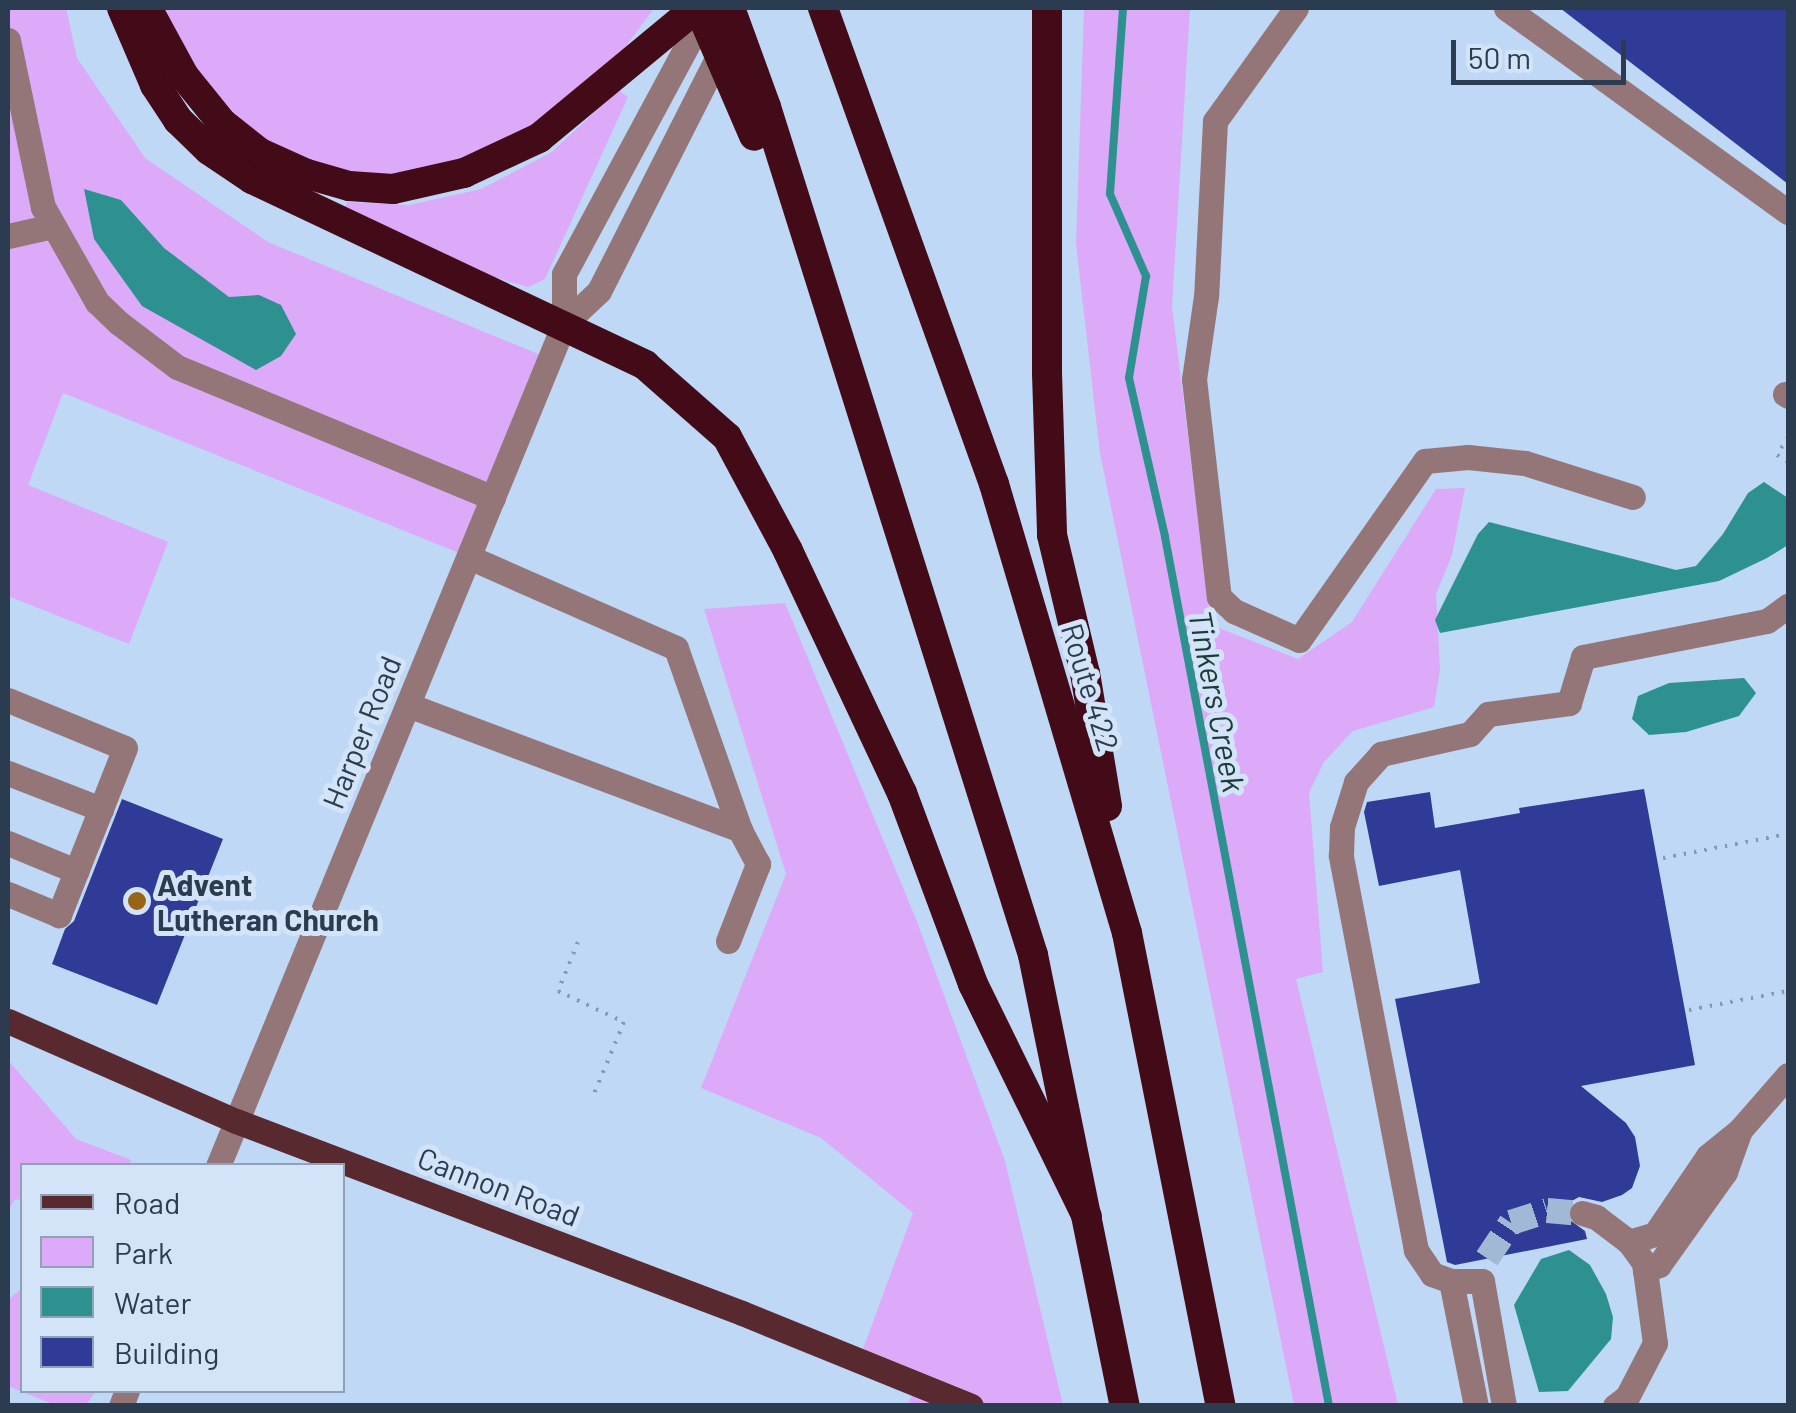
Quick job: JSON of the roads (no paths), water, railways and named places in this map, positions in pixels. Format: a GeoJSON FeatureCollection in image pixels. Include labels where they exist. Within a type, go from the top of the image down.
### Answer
{"type":"FeatureCollection","features":[{"type":"Feature","properties":{"kind":"highway"},"geometry":{"type":"LineString","coordinates":[[122,8],[155,85],[178,120],[209,150],[252,179],[644,365],[727,437],[788,552],[902,793],[974,984],[1086,1217]]}},
{"type":"Feature","properties":{"kind":"highway"},"geometry":{"type":"LineString","coordinates":[[148,8],[184,76],[222,123],[260,153],[308,174],[349,186],[393,189],[464,173],[539,138],[697,8],[824,279]]}},
{"type":"Feature","properties":{"kind":"highway"},"geometry":{"type":"LineString","coordinates":[[730,8],[824,279],[1033,955],[1124,1397]]}},
{"type":"Feature","properties":{"kind":"highway","name":"Route 422"},"geometry":{"type":"LineString","coordinates":[[823,8],[994,484],[1128,933],[1221,1406]]}},
{"type":"Feature","properties":{"kind":"highway"},"geometry":{"type":"LineString","coordinates":[[1048,8],[1052,535],[1085,673],[1128,933]]}},
{"type":"Feature","properties":{"kind":"main road","name":"Cannon Road"},"geometry":{"type":"LineString","coordinates":[[8,1021],[236,1121],[742,1313],[971,1406]]}},
{"type":"Feature","properties":{"kind":"street","name":"Harper Road"},"geometry":{"type":"LineString","coordinates":[[219,1163],[564,324],[564,274],[707,8]]}},
{"type":"Feature","properties":{"kind":"street","name":"Harper Road"},"geometry":{"type":"LineString","coordinates":[[564,324],[599,291],[703,80],[745,8]]}},
{"type":"Feature","properties":{"kind":"street"},"geometry":{"type":"LineString","coordinates":[[1296,8],[1216,121],[1206,296],[1194,379],[1219,597],[1234,611],[1299,640],[1426,461],[1468,457],[1525,463],[1632,497]]}},
{"type":"Feature","properties":{"kind":"street"},"geometry":{"type":"LineString","coordinates":[[1506,8],[1788,212]]}},
{"type":"Feature","properties":{"kind":"street"},"geometry":{"type":"LineString","coordinates":[[8,40],[43,207],[97,302],[144,346],[177,368],[493,498]]}},
{"type":"Feature","properties":{"kind":"street"},"geometry":{"type":"LineString","coordinates":[[8,236],[53,226]]}},
{"type":"Feature","properties":{"kind":"street"},"geometry":{"type":"LineString","coordinates":[[469,557],[676,648],[740,830],[758,864],[728,941]]}},
{"type":"Feature","properties":{"kind":"street"},"geometry":{"type":"LineString","coordinates":[[1504,1406],[1485,1270],[1451,1281],[1422,1264],[1412,1231],[1341,855],[1342,826],[1356,782],[1380,754],[1470,734],[1488,714],[1569,704],[1583,656],[1767,621],[1788,606]]}},
{"type":"Feature","properties":{"kind":"street"},"geometry":{"type":"LineString","coordinates":[[8,700],[125,748],[59,915],[8,896]]}},
{"type":"Feature","properties":{"kind":"street"},"geometry":{"type":"LineString","coordinates":[[408,705],[740,830]]}},
{"type":"Feature","properties":{"kind":"street"},"geometry":{"type":"LineString","coordinates":[[8,772],[101,809]]}},
{"type":"Feature","properties":{"kind":"street"},"geometry":{"type":"LineString","coordinates":[[8,843],[76,871]]}},
{"type":"Feature","properties":{"kind":"street"},"geometry":{"type":"LineString","coordinates":[[1629,1242],[1655,1234],[1708,1156],[1740,1130],[1788,1075]]}},
{"type":"Feature","properties":{"kind":"street"},"geometry":{"type":"LineString","coordinates":[[1645,1270],[1659,1265],[1725,1172],[1740,1130]]}},
{"type":"Feature","properties":{"kind":"street"},"geometry":{"type":"LineString","coordinates":[[1582,1213],[1596,1217],[1629,1242],[1645,1270],[1655,1344],[1627,1397],[1614,1406]]}},
{"type":"Feature","properties":{"kind":"street"},"geometry":{"type":"LineString","coordinates":[[1451,1281],[1476,1406]]}},
{"type":"Feature","properties":{"kind":"water"},"geometry":{"type":"Polygon","coordinates":[[[84,189],[121,200],[164,248],[229,297],[259,295],[281,305],[296,334],[281,356],[256,370],[142,306],[94,239],[84,189]]]}},
{"type":"Feature","properties":{"kind":"water"},"geometry":{"type":"Polygon","coordinates":[[[1764,482],[1788,498],[1788,545],[1719,581],[1440,633],[1435,620],[1478,534],[1489,522],[1676,570],[1696,566],[1723,534],[1748,493],[1764,482]]]}},
{"type":"Feature","properties":{"kind":"water"},"geometry":{"type":"Polygon","coordinates":[[[1744,678],[1756,693],[1739,716],[1686,732],[1649,735],[1632,719],[1638,696],[1669,683],[1744,678]]]}},
{"type":"Feature","properties":{"kind":"water"},"geometry":{"type":"Polygon","coordinates":[[[1569,1250],[1590,1265],[1606,1294],[1613,1317],[1611,1339],[1568,1391],[1539,1392],[1514,1305],[1541,1259],[1569,1250]]]}},
{"type":"Feature","properties":{"kind":"waterway","name":"Tinkers Creek"},"geometry":{"type":"LineString","coordinates":[[1123,8],[1110,194],[1146,276],[1129,378],[1165,537],[1329,1406]]}},
{"type":"Feature","properties":{"kind":"tunnel"},"geometry":{"type":"LineString","coordinates":[[1487,1258],[1511,1222],[1547,1210],[1582,1213]]}},
{"type":"Feature","properties":{"kind":"place","name":"Advent Lutheran Church"},"geometry":{"type":"Point","coordinates":[137,901]}}]}
